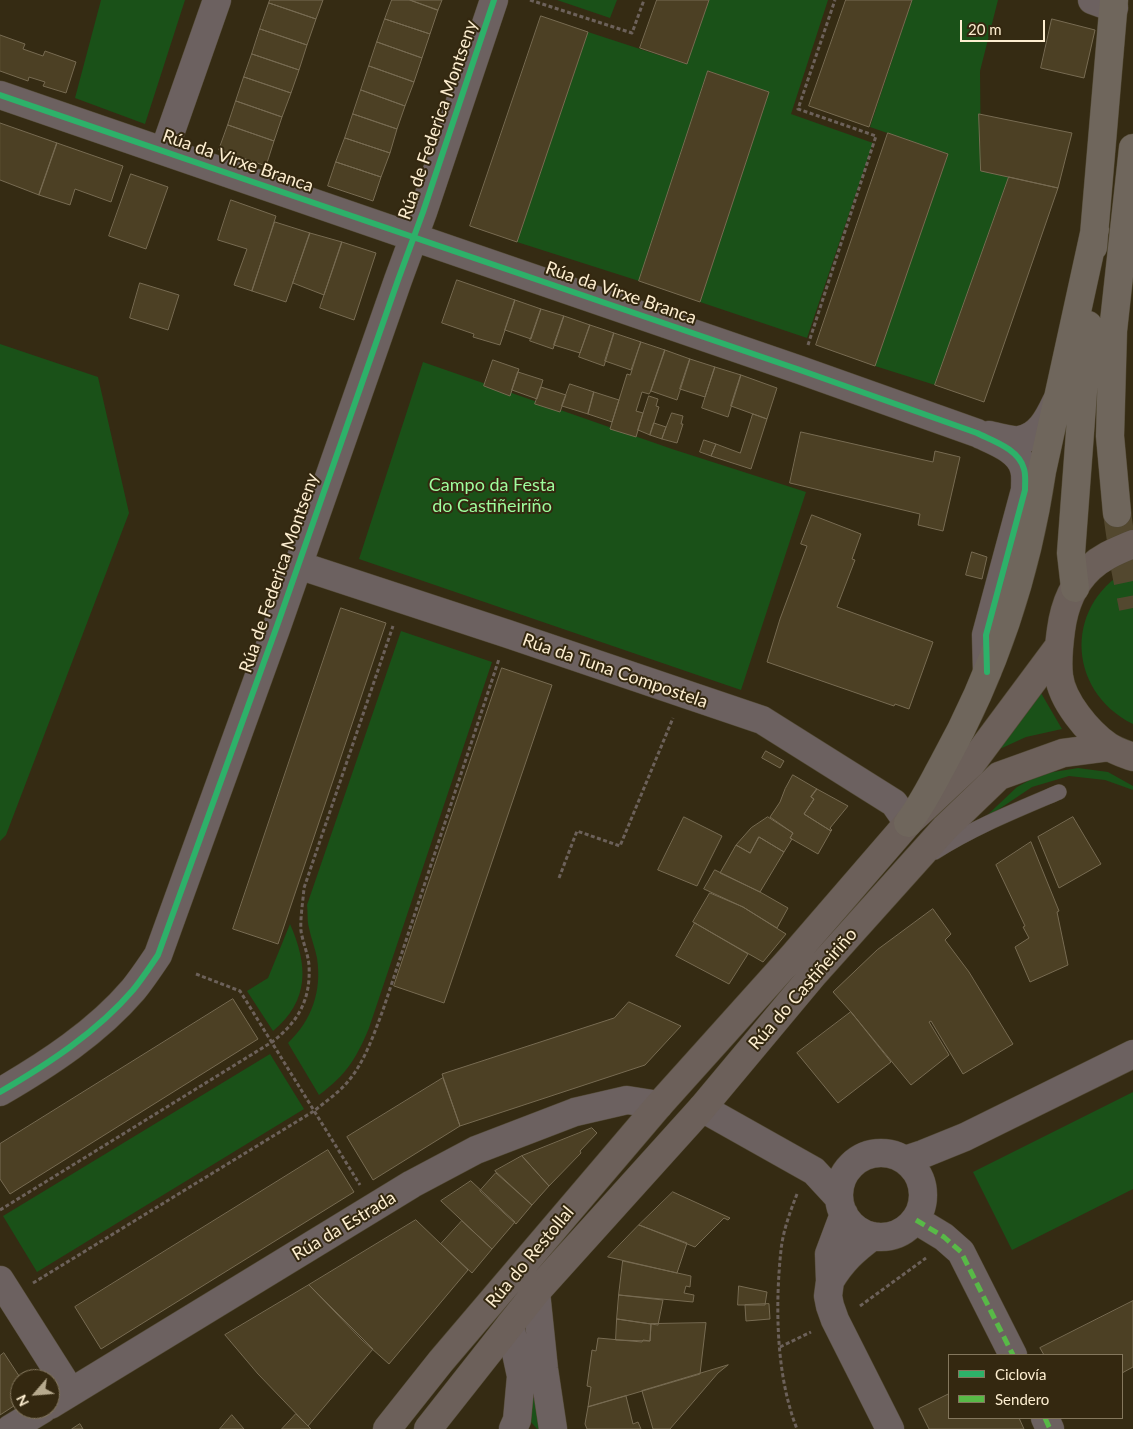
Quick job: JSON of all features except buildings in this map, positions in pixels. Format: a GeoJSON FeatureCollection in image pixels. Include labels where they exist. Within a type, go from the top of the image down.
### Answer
{"type":"FeatureCollection","features":[{"type":"Feature","properties":{"kind":"highway"},"geometry":{"type":"LineString","coordinates":[[1075,588],[1071,553],[1094,229],[1107,3]]}},
{"type":"Feature","properties":{"kind":"highway"},"geometry":{"type":"LineString","coordinates":[[1117,513],[1110,436],[1113,331],[1133,148]]}},
{"type":"Feature","properties":{"kind":"highway"},"geometry":{"type":"LineString","coordinates":[[908,823],[919,808],[965,725],[1011,606],[1036,510],[1042,471],[1094,229]]}},
{"type":"Feature","properties":{"kind":"main road","name":"Rúa do Castiñeiriño"},"geometry":{"type":"LineString","coordinates":[[1125,755],[1086,728],[1069,704],[1059,677],[1059,646],[1062,621],[1075,588],[1089,569],[1106,555],[1133,544]]}},
{"type":"Feature","properties":{"kind":"main road","name":"Rúa do Castiñeiriño"},"geometry":{"type":"LineString","coordinates":[[660,1105],[908,823],[972,764],[1059,646]]}},
{"type":"Feature","properties":{"kind":"main road","name":"Rúa do Castiñeiriño"},"geometry":{"type":"LineString","coordinates":[[536,1292],[702,1108],[813,975],[905,872],[945,828],[999,776],[1063,753],[1125,755]]}},
{"type":"Feature","properties":{"kind":"main road","name":"Rúa do Restollal"},"geometry":{"type":"LineString","coordinates":[[394,1419],[660,1105]]}},
{"type":"Feature","properties":{"kind":"main road","name":"Rúa do Restollal"},"geometry":{"type":"LineString","coordinates":[[428,1429],[536,1292]]}},
{"type":"Feature","properties":{"kind":"street"},"geometry":{"type":"LineString","coordinates":[[164,151],[217,0]]}},
{"type":"Feature","properties":{"kind":"street","name":"Rúa de Federica Montseny"},"geometry":{"type":"LineString","coordinates":[[0,1092],[49,1062],[107,1016],[134,989],[158,955],[274,635],[494,0]]}},
{"type":"Feature","properties":{"kind":"street","name":"Rúa da Virxe Branca"},"geometry":{"type":"LineString","coordinates":[[0,94],[800,370],[976,433],[1004,446],[1016,456],[1024,468],[1025,490],[986,635],[987,672]]}},
{"type":"Feature","properties":{"kind":"street","name":"Rúa da Virxe Branca"},"geometry":{"type":"LineString","coordinates":[[976,433],[1018,440],[1036,433],[1046,421],[1059,396]]}},
{"type":"Feature","properties":{"kind":"street","name":"Rúa da Tuna Compostela"},"geometry":{"type":"LineString","coordinates":[[298,565],[762,720],[894,803],[908,823]]}},
{"type":"Feature","properties":{"kind":"street"},"geometry":{"type":"LineString","coordinates":[[905,1160],[965,1137],[1133,1054]]}},
{"type":"Feature","properties":{"kind":"street","name":"Rúa da Estrada"},"geometry":{"type":"LineString","coordinates":[[60,1398],[412,1184],[476,1150],[575,1112],[627,1100],[660,1105]]}},
{"type":"Feature","properties":{"kind":"street"},"geometry":{"type":"LineString","coordinates":[[702,1108],[807,1180],[841,1206],[854,1227],[866,1234],[879,1237],[893,1236],[906,1230],[916,1220],[922,1208],[923,1188],[916,1170],[905,1160],[888,1153],[877,1152],[862,1157],[849,1167],[807,1180]]}},
{"type":"Feature","properties":{"kind":"street"},"geometry":{"type":"LineString","coordinates":[[923,1188],[935,1168],[965,1137]]}},
{"type":"Feature","properties":{"kind":"street"},"geometry":{"type":"LineString","coordinates":[[849,1167],[839,1187],[841,1206],[829,1254],[830,1281],[828,1296],[835,1320],[890,1429]]}},
{"type":"Feature","properties":{"kind":"street"},"geometry":{"type":"LineString","coordinates":[[916,1220],[944,1237],[961,1252],[1012,1354]]}},
{"type":"Feature","properties":{"kind":"street"},"geometry":{"type":"LineString","coordinates":[[830,1281],[840,1264],[856,1248],[873,1236]]}},
{"type":"Feature","properties":{"kind":"street"},"geometry":{"type":"LineString","coordinates":[[0,1280],[45,1369]]}},
{"type":"Feature","properties":{"kind":"street"},"geometry":{"type":"LineString","coordinates":[[536,1292],[544,1369],[553,1429]]}},
{"type":"Feature","properties":{"kind":"street","name":"Rúa do Restollal"},"geometry":{"type":"LineString","coordinates":[[510,1325],[521,1376],[517,1420],[513,1429]]}},
{"type":"Feature","properties":{"kind":"street"},"geometry":{"type":"LineString","coordinates":[[10,1429],[26,1419]]}},
{"type":"Feature","properties":{"kind":"street","name":"Rúa do Restollal"},"geometry":{"type":"LineString","coordinates":[[380,1429],[394,1419]]}},
{"type":"Feature","properties":{"kind":"lane"},"geometry":{"type":"LineString","coordinates":[[905,872],[954,840],[1007,814],[1059,792]]}},
{"type":"Feature","properties":{"kind":"path"},"geometry":{"type":"LineString","coordinates":[[530,0],[632,34],[644,0]]}},
{"type":"Feature","properties":{"kind":"path"},"geometry":{"type":"LineString","coordinates":[[807,347],[876,136],[798,109],[835,0]]}},
{"type":"Feature","properties":{"kind":"path"},"geometry":{"type":"LineString","coordinates":[[0,1210],[272,1042],[287,1031],[295,1020],[303,1007],[307,993],[309,964],[301,930],[304,888],[396,618]]}},
{"type":"Feature","properties":{"kind":"path"},"geometry":{"type":"LineString","coordinates":[[33,1283],[314,1111],[345,1084],[356,1070],[369,1046],[386,1000],[500,654]]}},
{"type":"Feature","properties":{"kind":"path"},"geometry":{"type":"LineString","coordinates":[[559,878],[577,831],[620,846],[675,713]]}},
{"type":"Feature","properties":{"kind":"path"},"geometry":{"type":"LineString","coordinates":[[196,974],[240,991],[364,1192]]}},
{"type":"Feature","properties":{"kind":"path"},"geometry":{"type":"LineString","coordinates":[[797,1429],[786,1392],[777,1304],[781,1249],[788,1217],[807,1180]]}},
{"type":"Feature","properties":{"kind":"path"},"geometry":{"type":"LineString","coordinates":[[860,1306],[931,1254]]}},
{"type":"Feature","properties":{"kind":"path"},"geometry":{"type":"LineString","coordinates":[[780,1347],[814,1330]]}},
{"type":"Feature","properties":{"kind":"green space"},"geometry":{"type":"Polygon","coordinates":[[[101,0],[185,0],[145,124],[75,98],[101,0]]]}},
{"type":"Feature","properties":{"kind":"green space"},"geometry":{"type":"Polygon","coordinates":[[[557,0],[617,0],[610,18],[557,0]]]}},
{"type":"Feature","properties":{"kind":"green space"},"geometry":{"type":"Polygon","coordinates":[[[709,0],[828,0],[791,114],[873,143],[807,338],[700,302],[769,92],[708,71],[639,281],[517,242],[588,32],[686,64],[709,0]]]}},
{"type":"Feature","properties":{"kind":"green space"},"geometry":{"type":"Polygon","coordinates":[[[912,0],[998,0],[980,71],[981,170],[1009,177],[935,385],[875,366],[948,154],[870,127],[912,0]]]}},
{"type":"Feature","properties":{"kind":"green space"},"geometry":{"type":"Polygon","coordinates":[[[0,344],[98,377],[129,513],[6,835],[0,841],[0,344]]]}},
{"type":"Feature","properties":{"kind":"green space","name":"Campo da Festa do Castiñeiriño"},"geometry":{"type":"Polygon","coordinates":[[[423,362],[672,449],[806,492],[741,690],[359,559],[423,362]]]}},
{"type":"Feature","properties":{"kind":"green space"},"geometry":{"type":"Polygon","coordinates":[[[1133,567],[1133,724],[1111,709],[1095,690],[1085,668],[1082,646],[1085,623],[1094,601],[1110,582],[1133,567]]]}},
{"type":"Feature","properties":{"kind":"green space"},"geometry":{"type":"Polygon","coordinates":[[[401,631],[492,662],[369,1028],[360,1049],[350,1065],[337,1080],[319,1095],[288,1043],[309,1015],[318,982],[317,958],[308,925],[307,905],[401,631]]]}},
{"type":"Feature","properties":{"kind":"green space"},"geometry":{"type":"Polygon","coordinates":[[[1041,693],[1062,729],[1026,737],[991,753],[1041,693]]]}},
{"type":"Feature","properties":{"kind":"green space"},"geometry":{"type":"Polygon","coordinates":[[[1078,768],[1108,772],[1133,786],[1133,790],[1105,780],[1069,776],[1032,787],[980,822],[1017,787],[1041,774],[1078,768]]]}},
{"type":"Feature","properties":{"kind":"green space"},"geometry":{"type":"Polygon","coordinates":[[[290,924],[300,954],[302,981],[294,1007],[273,1031],[247,991],[268,978],[290,924]]]}},
{"type":"Feature","properties":{"kind":"green space"},"geometry":{"type":"Polygon","coordinates":[[[270,1054],[304,1109],[37,1272],[3,1216],[270,1054]]]}},
{"type":"Feature","properties":{"kind":"green space"},"geometry":{"type":"Polygon","coordinates":[[[1133,1092],[1133,1189],[1012,1250],[973,1172],[1133,1092]]]}},
{"type":"Feature","properties":{"kind":"green space"},"geometry":{"type":"Polygon","coordinates":[[[535,1377],[544,1429],[537,1429],[531,1422],[535,1377]]]}},
{"type":"Feature","properties":{"kind":"tunnel"},"geometry":{"type":"LineString","coordinates":[[1117,513],[1133,608]]}},
{"type":"Feature","properties":{"kind":"marked path"},"geometry":{"type":"LineString","coordinates":[[916,1220],[944,1237],[961,1252],[1012,1354]]}},
{"type":"Feature","properties":{"kind":"marked path"},"geometry":{"type":"LineString","coordinates":[[1045,1419],[1050,1429]]}},
{"type":"Feature","properties":{"kind":"cycle path"},"geometry":{"type":"LineString","coordinates":[[0,1092],[54,1058],[104,1020],[133,990],[158,955],[277,626],[423,212],[494,0]]}},
{"type":"Feature","properties":{"kind":"cycle path"},"geometry":{"type":"LineString","coordinates":[[0,95],[800,370],[977,433],[1005,446],[1021,462],[1025,474],[1025,490],[986,635],[987,672]]}}]}
